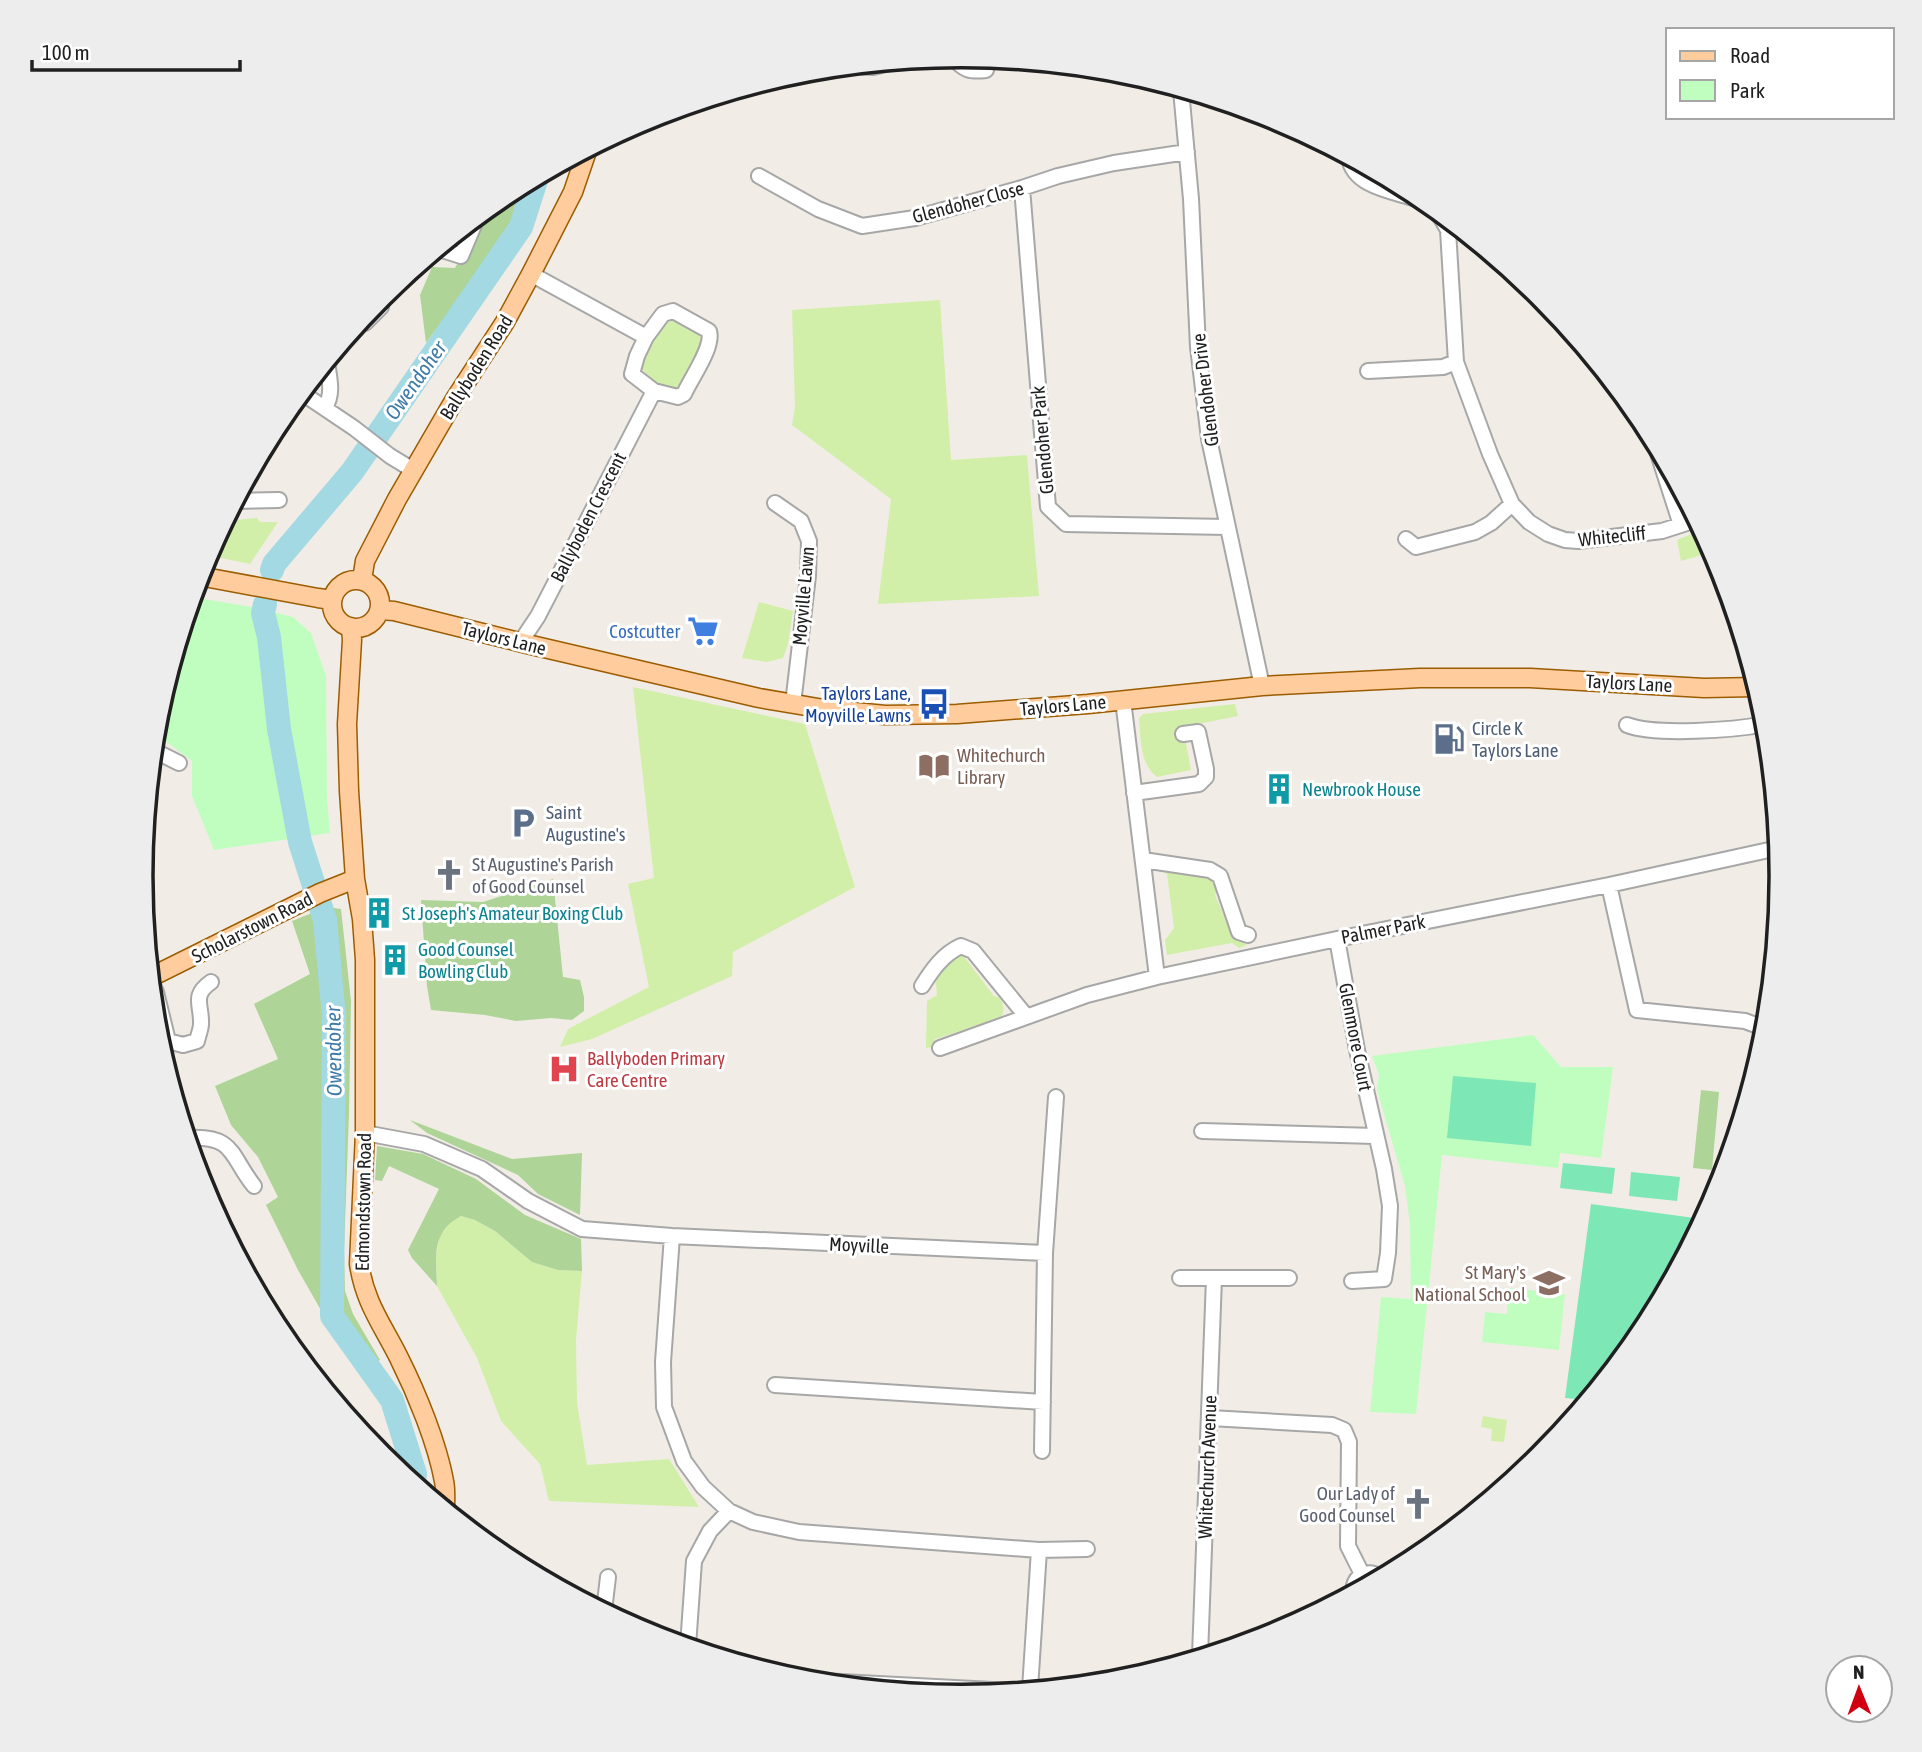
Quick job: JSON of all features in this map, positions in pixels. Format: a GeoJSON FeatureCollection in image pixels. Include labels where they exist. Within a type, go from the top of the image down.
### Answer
{"type":"FeatureCollection","features":[{"type":"Feature","properties":{"kind":"main road","name":"Ballyboden Road"},"geometry":{"type":"LineString","coordinates":[[362,580],[366,561],[414,470],[455,399],[505,322],[531,274],[573,192],[583,163]]}},
{"type":"Feature","properties":{"kind":"main road"},"geometry":{"type":"LineString","coordinates":[[211,578],[332,600]]}},
{"type":"Feature","properties":{"kind":"main road"},"geometry":{"type":"LineString","coordinates":[[362,580],[370,583],[377,591],[380,610],[369,624],[351,627],[337,619],[332,600],[336,590],[345,582],[362,580]]}},
{"type":"Feature","properties":{"kind":"main road","name":"Taylors Lane"},"geometry":{"type":"LineString","coordinates":[[380,610],[394,611],[759,698],[884,715],[945,714],[1122,700],[1262,685],[1420,678],[1530,678],[1704,688],[1746,687]]}},
{"type":"Feature","properties":{"kind":"main road"},"geometry":{"type":"LineString","coordinates":[[351,627],[347,724],[355,880]]}},
{"type":"Feature","properties":{"kind":"main road","name":"Scholarstown Road"},"geometry":{"type":"LineString","coordinates":[[159,975],[317,894],[355,880]]}},
{"type":"Feature","properties":{"kind":"main road","name":"Edmondstown Road"},"geometry":{"type":"LineString","coordinates":[[355,880],[362,919],[365,960],[365,1133],[359,1249],[362,1283],[369,1303],[399,1357],[415,1395],[432,1441],[444,1483],[445,1497]]}},
{"type":"Feature","properties":{"kind":"street"},"geometry":{"type":"LineString","coordinates":[[965,68],[971,72],[986,70]]}},
{"type":"Feature","properties":{"kind":"street","name":"Glendoher Drive"},"geometry":{"type":"LineString","coordinates":[[1182,99],[1191,199],[1198,347],[1209,439],[1262,685]]}},
{"type":"Feature","properties":{"kind":"street","name":"Glendoher Close"},"geometry":{"type":"LineString","coordinates":[[758,176],[818,209],[862,226],[915,218],[1058,176],[1114,163],[1186,152]]}},
{"type":"Feature","properties":{"kind":"street","name":"Whitecliff"},"geometry":{"type":"LineString","coordinates":[[1353,170],[1367,183],[1386,189]]}},
{"type":"Feature","properties":{"kind":"street","name":"Glendoher Park"},"geometry":{"type":"LineString","coordinates":[[1022,188],[1048,507],[1066,524],[1227,527]]}},
{"type":"Feature","properties":{"kind":"street","name":"Whitecliff"},"geometry":{"type":"LineString","coordinates":[[1448,231],[1456,362],[1490,454],[1512,504],[1529,522],[1548,534],[1565,540],[1628,536],[1662,531],[1687,523]]}},
{"type":"Feature","properties":{"kind":"street"},"geometry":{"type":"LineString","coordinates":[[448,252],[461,256],[470,234]]}},
{"type":"Feature","properties":{"kind":"street"},"geometry":{"type":"LineString","coordinates":[[531,274],[646,337]]}},
{"type":"Feature","properties":{"kind":"street"},"geometry":{"type":"LineString","coordinates":[[673,311],[709,331],[711,336],[706,351],[684,394],[678,397],[654,391],[632,374],[646,337],[663,314],[673,311]]}},
{"type":"Feature","properties":{"kind":"street"},"geometry":{"type":"LineString","coordinates":[[1368,371],[1443,367],[1456,362]]}},
{"type":"Feature","properties":{"kind":"street"},"geometry":{"type":"LineString","coordinates":[[325,407],[331,390],[329,374]]}},
{"type":"Feature","properties":{"kind":"street","name":"Ballyboden Crescent"},"geometry":{"type":"LineString","coordinates":[[520,643],[537,616],[654,391]]}},
{"type":"Feature","properties":{"kind":"street"},"geometry":{"type":"LineString","coordinates":[[310,398],[390,456],[414,470]]}},
{"type":"Feature","properties":{"kind":"street"},"geometry":{"type":"LineString","coordinates":[[1669,488],[1681,525]]}},
{"type":"Feature","properties":{"kind":"street"},"geometry":{"type":"LineString","coordinates":[[246,501],[279,500]]}},
{"type":"Feature","properties":{"kind":"street","name":"Moyville Lawn"},"geometry":{"type":"LineString","coordinates":[[775,503],[801,521],[809,541],[808,576],[793,704]]}},
{"type":"Feature","properties":{"kind":"street"},"geometry":{"type":"LineString","coordinates":[[1406,539],[1416,547],[1475,532],[1491,523],[1512,504]]}},
{"type":"Feature","properties":{"kind":"street"},"geometry":{"type":"LineString","coordinates":[[1122,700],[1157,977]]}},
{"type":"Feature","properties":{"kind":"street"},"geometry":{"type":"LineString","coordinates":[[1627,724],[1636,728],[1690,731],[1754,725]]}},
{"type":"Feature","properties":{"kind":"street"},"geometry":{"type":"LineString","coordinates":[[1134,793],[1199,784],[1206,777],[1198,732],[1183,734]]}},
{"type":"Feature","properties":{"kind":"street"},"geometry":{"type":"LineString","coordinates":[[163,755],[179,762]]}},
{"type":"Feature","properties":{"kind":"street","name":"Palmer Park"},"geometry":{"type":"LineString","coordinates":[[940,1048],[1087,995],[1157,977],[1768,850]]}},
{"type":"Feature","properties":{"kind":"street"},"geometry":{"type":"LineString","coordinates":[[1143,860],[1210,870],[1220,876],[1239,932],[1248,935]]}},
{"type":"Feature","properties":{"kind":"street"},"geometry":{"type":"LineString","coordinates":[[1609,885],[1637,1010],[1745,1021],[1755,1025]]}},
{"type":"Feature","properties":{"kind":"street","name":"Glenmore Court"},"geometry":{"type":"LineString","coordinates":[[1337,939],[1390,1206],[1384,1279],[1352,1281]]}},
{"type":"Feature","properties":{"kind":"street"},"geometry":{"type":"LineString","coordinates":[[922,986],[930,971],[951,950],[961,946],[973,951],[1026,1016]]}},
{"type":"Feature","properties":{"kind":"street"},"geometry":{"type":"LineString","coordinates":[[172,1045],[197,1041],[201,1024],[198,998],[204,986],[211,982]]}},
{"type":"Feature","properties":{"kind":"street"},"geometry":{"type":"LineString","coordinates":[[1042,1451],[1045,1253],[1056,1097]]}},
{"type":"Feature","properties":{"kind":"street"},"geometry":{"type":"LineString","coordinates":[[1202,1131],[1375,1136]]}},
{"type":"Feature","properties":{"kind":"street","name":"Moyville"},"geometry":{"type":"LineString","coordinates":[[365,1133],[424,1144],[482,1169],[528,1202],[582,1228],[672,1236],[1045,1253]]}},
{"type":"Feature","properties":{"kind":"street"},"geometry":{"type":"LineString","coordinates":[[197,1138],[214,1138],[226,1145],[254,1186]]}},
{"type":"Feature","properties":{"kind":"street"},"geometry":{"type":"LineString","coordinates":[[672,1236],[663,1362],[663,1407],[684,1461],[703,1487],[729,1511],[753,1522],[799,1532],[1040,1550],[1087,1549]]}},
{"type":"Feature","properties":{"kind":"street"},"geometry":{"type":"LineString","coordinates":[[1180,1278],[1289,1278]]}},
{"type":"Feature","properties":{"kind":"street","name":"Whitechurch Avenue"},"geometry":{"type":"LineString","coordinates":[[1200,1647],[1214,1278]]}},
{"type":"Feature","properties":{"kind":"street"},"geometry":{"type":"LineString","coordinates":[[775,1385],[1043,1402]]}},
{"type":"Feature","properties":{"kind":"street"},"geometry":{"type":"LineString","coordinates":[[1210,1418],[1332,1425],[1344,1430],[1349,1442],[1348,1546],[1362,1574]]}},
{"type":"Feature","properties":{"kind":"street"},"geometry":{"type":"LineString","coordinates":[[689,1636],[694,1561],[710,1531],[729,1511]]}},
{"type":"Feature","properties":{"kind":"street"},"geometry":{"type":"LineString","coordinates":[[1031,1680],[1040,1550]]}},
{"type":"Feature","properties":{"kind":"street"},"geometry":{"type":"LineString","coordinates":[[1356,1580],[1362,1574],[1369,1573]]}},
{"type":"Feature","properties":{"kind":"street"},"geometry":{"type":"LineString","coordinates":[[605,1601],[608,1577]]}},
{"type":"Feature","properties":{"kind":"green space"},"geometry":{"type":"Polygon","coordinates":[[[533,191],[529,203],[426,343],[420,295],[432,267],[455,268],[475,231],[533,191]]]}},
{"type":"Feature","properties":{"kind":"green space"},"geometry":{"type":"Polygon","coordinates":[[[940,300],[951,460],[1027,455],[1039,596],[878,604],[891,499],[792,425],[795,407],[792,310],[940,300]]]}},
{"type":"Feature","properties":{"kind":"green space"},"geometry":{"type":"Polygon","coordinates":[[[672,317],[701,334],[688,374],[684,381],[672,390],[657,384],[643,370],[652,340],[672,317]]]}},
{"type":"Feature","properties":{"kind":"green space"},"geometry":{"type":"Polygon","coordinates":[[[257,518],[260,522],[278,522],[250,564],[219,558],[237,520],[257,518]]]}},
{"type":"Feature","properties":{"kind":"green space"},"geometry":{"type":"Polygon","coordinates":[[[1692,534],[1702,555],[1681,561],[1677,540],[1692,534]]]}},
{"type":"Feature","properties":{"kind":"green space"},"geometry":{"type":"Polygon","coordinates":[[[203,599],[293,617],[311,633],[326,676],[327,798],[330,833],[214,850],[192,796],[192,761],[165,741],[181,667],[203,599]]]}},
{"type":"Feature","properties":{"kind":"green space"},"geometry":{"type":"Polygon","coordinates":[[[759,602],[793,611],[783,658],[767,662],[742,658],[759,602]]]}},
{"type":"Feature","properties":{"kind":"green space"},"geometry":{"type":"Polygon","coordinates":[[[633,687],[805,724],[855,887],[733,952],[732,976],[592,1039],[560,1047],[568,1029],[649,987],[628,884],[654,878],[633,687]]]}},
{"type":"Feature","properties":{"kind":"green space"},"geometry":{"type":"Polygon","coordinates":[[[1235,704],[1238,716],[1183,727],[1191,770],[1157,777],[1151,771],[1141,742],[1139,718],[1143,714],[1235,704]]]}},
{"type":"Feature","properties":{"kind":"green space"},"geometry":{"type":"Polygon","coordinates":[[[1156,868],[1211,878],[1219,887],[1215,895],[1232,935],[1247,945],[1239,948],[1232,943],[1167,955],[1165,940],[1174,928],[1167,874],[1156,868]]]}},
{"type":"Feature","properties":{"kind":"green space"},"geometry":{"type":"Polygon","coordinates":[[[553,879],[563,977],[580,980],[584,1011],[572,1020],[551,1018],[516,1021],[431,1010],[421,900],[483,902],[553,879]]]}},
{"type":"Feature","properties":{"kind":"green space"},"geometry":{"type":"Polygon","coordinates":[[[327,907],[341,909],[351,1001],[345,1291],[353,1314],[380,1360],[360,1370],[298,1270],[266,1205],[278,1197],[258,1157],[231,1125],[215,1086],[278,1059],[254,1004],[310,974],[292,921],[327,907]]]}},
{"type":"Feature","properties":{"kind":"green space"},"geometry":{"type":"Polygon","coordinates":[[[956,952],[968,954],[965,958],[994,996],[1000,998],[1003,1003],[1003,1013],[995,1023],[985,1029],[979,1025],[935,1039],[932,1047],[926,1048],[927,1001],[937,995],[935,975],[945,969],[947,958],[956,952]]]}},
{"type":"Feature","properties":{"kind":"green space"},"geometry":{"type":"Polygon","coordinates":[[[1533,1035],[1561,1067],[1613,1067],[1601,1158],[1560,1153],[1558,1168],[1442,1155],[1416,1414],[1370,1412],[1381,1297],[1411,1299],[1410,1224],[1405,1186],[1377,1090],[1379,1075],[1372,1056],[1533,1035]]]}},
{"type":"Feature","properties":{"kind":"green space"},"geometry":{"type":"Polygon","coordinates":[[[1453,1076],[1536,1083],[1531,1146],[1447,1138],[1453,1076]]]}},
{"type":"Feature","properties":{"kind":"green space"},"geometry":{"type":"Polygon","coordinates":[[[1701,1090],[1719,1092],[1712,1170],[1693,1168],[1701,1090]]]}},
{"type":"Feature","properties":{"kind":"green space"},"geometry":{"type":"Polygon","coordinates":[[[410,1120],[512,1159],[582,1153],[580,1215],[538,1194],[518,1175],[427,1133],[410,1120]]]}},
{"type":"Feature","properties":{"kind":"green space"},"geometry":{"type":"Polygon","coordinates":[[[377,1146],[423,1154],[476,1179],[525,1215],[581,1239],[582,1271],[558,1270],[532,1262],[495,1231],[461,1216],[444,1230],[437,1246],[437,1286],[408,1250],[439,1189],[389,1166],[382,1181],[375,1180],[377,1146]]]}},
{"type":"Feature","properties":{"kind":"green space"},"geometry":{"type":"Polygon","coordinates":[[[1563,1163],[1615,1168],[1612,1194],[1560,1188],[1563,1163]]]}},
{"type":"Feature","properties":{"kind":"green space"},"geometry":{"type":"Polygon","coordinates":[[[1631,1172],[1680,1177],[1677,1201],[1629,1196],[1631,1172]]]}},
{"type":"Feature","properties":{"kind":"green space"},"geometry":{"type":"Polygon","coordinates":[[[1591,1204],[1692,1218],[1661,1280],[1633,1325],[1576,1399],[1565,1398],[1591,1204]]]}},
{"type":"Feature","properties":{"kind":"green space"},"geometry":{"type":"Polygon","coordinates":[[[461,1216],[495,1231],[532,1262],[558,1270],[582,1271],[576,1340],[577,1403],[587,1465],[669,1459],[699,1507],[549,1501],[540,1464],[501,1421],[477,1358],[437,1286],[436,1256],[440,1235],[453,1220],[461,1216]]]}},
{"type":"Feature","properties":{"kind":"green space"},"geometry":{"type":"Polygon","coordinates":[[[1509,1288],[1565,1294],[1559,1350],[1482,1342],[1485,1312],[1507,1314],[1509,1288]]]}},
{"type":"Feature","properties":{"kind":"green space"},"geometry":{"type":"Polygon","coordinates":[[[1483,1416],[1507,1420],[1504,1442],[1491,1441],[1492,1429],[1481,1427],[1483,1416]]]}},
{"type":"Feature","properties":{"kind":"waterway","name":"Owendoher"},"geometry":{"type":"LineString","coordinates":[[272,570],[274,564],[352,472],[521,227],[532,191]]}},
{"type":"Feature","properties":{"kind":"waterway","name":"Owendoher"},"geometry":{"type":"LineString","coordinates":[[265,604],[263,613],[269,637],[279,729],[300,842],[325,920],[334,1017],[332,1316],[392,1400],[414,1469]]}},
{"type":"Feature","properties":{"kind":"place","name":"Costcutter"},"geometry":{"type":"Point","coordinates":[703,631]}},
{"type":"Feature","properties":{"kind":"place","name":"Taylors Lane, Moyville Lawns"},"geometry":{"type":"Point","coordinates":[934,704]}},
{"type":"Feature","properties":{"kind":"place","name":"Circle K Taylors Lane"},"geometry":{"type":"Point","coordinates":[1449,739]}},
{"type":"Feature","properties":{"kind":"place","name":"Whitechurch Library"},"geometry":{"type":"Point","coordinates":[934,766]}},
{"type":"Feature","properties":{"kind":"place","name":"Newbrook House"},"geometry":{"type":"Point","coordinates":[1279,789]}},
{"type":"Feature","properties":{"kind":"place","name":"Saint Augustine's"},"geometry":{"type":"Point","coordinates":[523,823]}},
{"type":"Feature","properties":{"kind":"place","name":"St Augustine's Parish of Good Counsel"},"geometry":{"type":"Point","coordinates":[449,875]}},
{"type":"Feature","properties":{"kind":"place","name":"St Joseph's Amateur Boxing Club"},"geometry":{"type":"Point","coordinates":[379,913]}},
{"type":"Feature","properties":{"kind":"place","name":"Good Counsel Bowling Club"},"geometry":{"type":"Point","coordinates":[395,960]}},
{"type":"Feature","properties":{"kind":"place","name":"Ballyboden Primary Care Centre"},"geometry":{"type":"Point","coordinates":[564,1069]}},
{"type":"Feature","properties":{"kind":"place","name":"St Mary's National School"},"geometry":{"type":"Point","coordinates":[1549,1283]}},
{"type":"Feature","properties":{"kind":"place","name":"Our Lady of Good Counsel"},"geometry":{"type":"Point","coordinates":[1418,1504]}}]}
